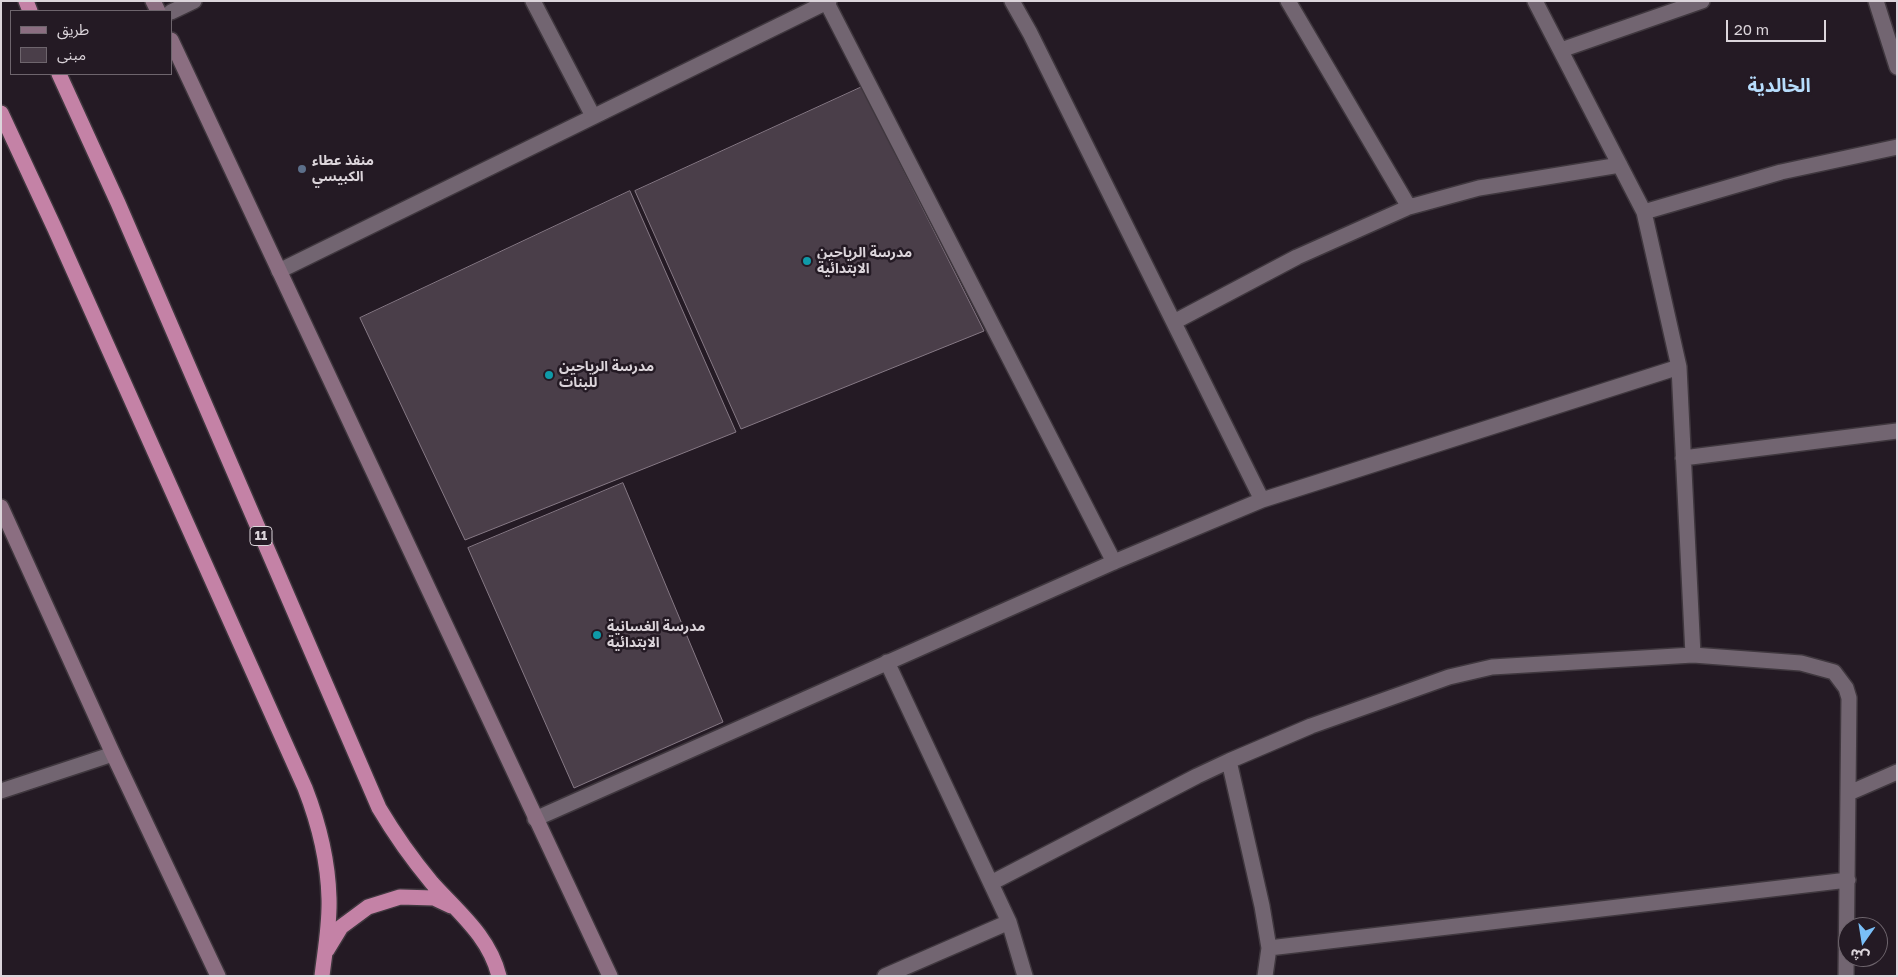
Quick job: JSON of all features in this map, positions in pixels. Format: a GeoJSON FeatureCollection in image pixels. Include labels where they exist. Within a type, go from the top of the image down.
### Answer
{"type":"FeatureCollection","features":[{"type":"Feature","properties":{"kind":"highway","name":"11"},"geometry":{"type":"LineString","coordinates":[[59,75],[118,203],[378,808],[414,861],[474,926],[487,947],[499,976]]}},
{"type":"Feature","properties":{"kind":"highway"},"geometry":{"type":"LineString","coordinates":[[1,114],[55,229],[305,788],[323,843],[327,871],[329,899],[322,976]]}},
{"type":"Feature","properties":{"kind":"highway"},"geometry":{"type":"LineString","coordinates":[[324,956],[341,927],[368,907],[400,897],[434,898],[457,908]]}},
{"type":"Feature","properties":{"kind":"main road"},"geometry":{"type":"LineString","coordinates":[[172,42],[610,976]]}},
{"type":"Feature","properties":{"kind":"main road"},"geometry":{"type":"LineString","coordinates":[[1,508],[113,754],[218,976]]}},
{"type":"Feature","properties":{"kind":"street"},"geometry":{"type":"LineString","coordinates":[[172,12],[194,1]]}},
{"type":"Feature","properties":{"kind":"street"},"geometry":{"type":"LineString","coordinates":[[533,1],[593,116]]}},
{"type":"Feature","properties":{"kind":"street"},"geometry":{"type":"LineString","coordinates":[[1012,1],[1030,33],[1262,500]]}},
{"type":"Feature","properties":{"kind":"street"},"geometry":{"type":"LineString","coordinates":[[1288,1],[1409,207]]}},
{"type":"Feature","properties":{"kind":"street"},"geometry":{"type":"LineString","coordinates":[[1535,1],[1644,212],[1679,367],[1693,655]]}},
{"type":"Feature","properties":{"kind":"street"},"geometry":{"type":"LineString","coordinates":[[1561,50],[1702,1]]}},
{"type":"Feature","properties":{"kind":"street"},"geometry":{"type":"LineString","coordinates":[[1876,1],[1897,68]]}},
{"type":"Feature","properties":{"kind":"street"},"geometry":{"type":"LineString","coordinates":[[279,271],[827,2],[1114,562]]}},
{"type":"Feature","properties":{"kind":"street"},"geometry":{"type":"LineString","coordinates":[[1644,212],[1781,172],[1897,147]]}},
{"type":"Feature","properties":{"kind":"street"},"geometry":{"type":"LineString","coordinates":[[1174,322],[1297,257],[1409,207],[1478,188],[1620,165]]}},
{"type":"Feature","properties":{"kind":"street"},"geometry":{"type":"LineString","coordinates":[[535,819],[1114,562],[1262,500],[1679,367]]}},
{"type":"Feature","properties":{"kind":"street"},"geometry":{"type":"LineString","coordinates":[[1683,458],[1897,431]]}},
{"type":"Feature","properties":{"kind":"street"},"geometry":{"type":"LineString","coordinates":[[990,883],[1197,776],[1311,726],[1449,677],[1492,667],[1693,655],[1801,663],[1834,672],[1846,688],[1850,698],[1846,976]]}},
{"type":"Feature","properties":{"kind":"street"},"geometry":{"type":"LineString","coordinates":[[887,662],[1009,922],[1025,976]]}},
{"type":"Feature","properties":{"kind":"street"},"geometry":{"type":"LineString","coordinates":[[1,791],[113,754]]}},
{"type":"Feature","properties":{"kind":"street"},"geometry":{"type":"LineString","coordinates":[[1229,762],[1262,906],[1269,948],[1264,976]]}},
{"type":"Feature","properties":{"kind":"street"},"geometry":{"type":"LineString","coordinates":[[1849,794],[1897,772]]}},
{"type":"Feature","properties":{"kind":"street"},"geometry":{"type":"LineString","coordinates":[[1269,948],[1848,880]]}},
{"type":"Feature","properties":{"kind":"street"},"geometry":{"type":"LineString","coordinates":[[885,976],[1009,922]]}},
{"type":"Feature","properties":{"kind":"building","name":"مدرسة الرياحين الابتدائية"},"geometry":{"type":"Polygon","coordinates":[[[862,87],[984,331],[741,429],[635,191],[862,87]]]}},
{"type":"Feature","properties":{"kind":"building","name":"مدرسة الرياحين للبنات"},"geometry":{"type":"Polygon","coordinates":[[[630,191],[736,432],[465,540],[360,318],[630,191]]]}},
{"type":"Feature","properties":{"kind":"building","name":"مدرسة الغسانية الابتدائية"},"geometry":{"type":"Polygon","coordinates":[[[623,483],[723,722],[574,788],[468,548],[623,483]]]}},
{"type":"Feature","properties":{"kind":"place","name":"منفذ عطاء الكبيسي"},"geometry":{"type":"Point","coordinates":[302,169]}},
{"type":"Feature","properties":{"kind":"place","name":"مدرسة الرياحين الابتدائية"},"geometry":{"type":"Point","coordinates":[807,261]}},
{"type":"Feature","properties":{"kind":"place","name":"مدرسة الرياحين للبنات"},"geometry":{"type":"Point","coordinates":[549,375]}},
{"type":"Feature","properties":{"kind":"place","name":"مدرسة الغسانية الابتدائية"},"geometry":{"type":"Point","coordinates":[597,635]}},
{"type":"Feature","properties":{"kind":"district","name":"الخالدية"},"geometry":{"type":"Point","coordinates":[1779,86]}}]}
